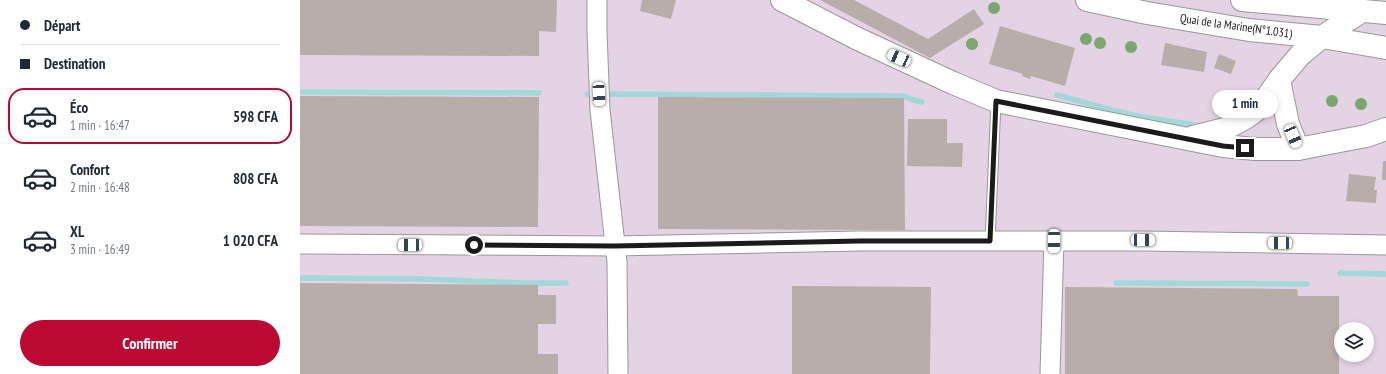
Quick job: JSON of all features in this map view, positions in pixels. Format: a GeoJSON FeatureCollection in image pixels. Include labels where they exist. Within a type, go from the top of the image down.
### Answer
{"type":"FeatureCollection","features":[{"type":"Feature","properties":{"kind":"street"},"geometry":{"type":"LineString","coordinates":[[597,0],[596,32],[600,110],[617,262],[618,374]]}},
{"type":"Feature","properties":{"kind":"street"},"geometry":{"type":"LineString","coordinates":[[782,0],[858,40],[996,101],[1189,138],[1223,146],[1242,148],[1298,149],[1366,136],[1386,129]]}},
{"type":"Feature","properties":{"kind":"street","name":"Quai de la Marine(N°1.031)"},"geometry":{"type":"LineString","coordinates":[[1087,0],[1133,10],[1249,30],[1322,37],[1386,48]]}},
{"type":"Feature","properties":{"kind":"street"},"geometry":{"type":"LineString","coordinates":[[1242,0],[1386,13]]}},
{"type":"Feature","properties":{"kind":"street"},"geometry":{"type":"LineString","coordinates":[[1189,138],[1225,129],[1247,117],[1261,106],[1279,80],[1300,55],[1322,37],[1362,10]]}},
{"type":"Feature","properties":{"kind":"street"},"geometry":{"type":"LineString","coordinates":[[1279,80],[1288,124],[1298,149]]}},
{"type":"Feature","properties":{"kind":"street"},"geometry":{"type":"LineString","coordinates":[[300,244],[615,246],[860,241],[1143,240],[1386,245]]}},
{"type":"Feature","properties":{"kind":"street"},"geometry":{"type":"LineString","coordinates":[[1050,374],[1054,241]]}},
{"type":"Feature","properties":{"kind":"lane"},"geometry":{"type":"LineString","coordinates":[[990,241],[996,101]]}},
{"type":"Feature","properties":{"kind":"shaded area"},"geometry":{"type":"Polygon","coordinates":[[[300,0],[1386,0],[1386,374],[300,374],[300,0]]]}},
{"type":"Feature","properties":{"kind":"building"},"geometry":{"type":"Polygon","coordinates":[[[300,0],[557,0],[556,32],[539,31],[539,56],[300,55],[300,0]]]}},
{"type":"Feature","properties":{"kind":"building"},"geometry":{"type":"Polygon","coordinates":[[[642,0],[676,0],[671,19],[640,11],[642,0]]]}},
{"type":"Feature","properties":{"kind":"building"},"geometry":{"type":"Polygon","coordinates":[[[820,0],[854,0],[928,39],[974,9],[984,24],[930,58],[820,0]]]}},
{"type":"Feature","properties":{"kind":"building"},"geometry":{"type":"Polygon","coordinates":[[[1000,26],[1075,48],[1065,86],[1031,76],[1030,79],[1022,76],[1023,74],[989,64],[1000,26]]]}},
{"type":"Feature","properties":{"kind":"building"},"geometry":{"type":"Polygon","coordinates":[[[1165,43],[1207,52],[1204,72],[1161,65],[1165,43]]]}},
{"type":"Feature","properties":{"kind":"building"},"geometry":{"type":"Polygon","coordinates":[[[1219,54],[1236,61],[1231,74],[1214,68],[1219,54]]]}},
{"type":"Feature","properties":{"kind":"building"},"geometry":{"type":"Polygon","coordinates":[[[300,96],[539,97],[538,227],[300,226],[300,96]]]}},
{"type":"Feature","properties":{"kind":"building"},"geometry":{"type":"Polygon","coordinates":[[[658,97],[904,98],[905,230],[658,229],[658,97]]]}},
{"type":"Feature","properties":{"kind":"building"},"geometry":{"type":"Polygon","coordinates":[[[908,119],[947,119],[947,143],[963,143],[962,167],[907,166],[908,119]]]}},
{"type":"Feature","properties":{"kind":"building"},"geometry":{"type":"Polygon","coordinates":[[[1383,161],[1386,161],[1386,180],[1382,180],[1383,161]]]}},
{"type":"Feature","properties":{"kind":"building"},"geometry":{"type":"Polygon","coordinates":[[[1349,174],[1376,177],[1374,190],[1377,190],[1376,203],[1346,201],[1349,174]]]}},
{"type":"Feature","properties":{"kind":"building"},"geometry":{"type":"Polygon","coordinates":[[[300,283],[538,285],[538,295],[556,295],[556,324],[538,324],[538,354],[558,354],[558,374],[300,374],[300,283]]]}},
{"type":"Feature","properties":{"kind":"building"},"geometry":{"type":"Polygon","coordinates":[[[792,286],[931,287],[930,374],[792,374],[792,286]]]}},
{"type":"Feature","properties":{"kind":"building"},"geometry":{"type":"Polygon","coordinates":[[[1065,287],[1297,289],[1298,296],[1339,296],[1339,322],[1334,322],[1334,362],[1339,362],[1339,374],[1065,374],[1065,287]]]}},
{"type":"Feature","properties":{"kind":"waterway"},"geometry":{"type":"LineString","coordinates":[[300,92],[539,93]]}},
{"type":"Feature","properties":{"kind":"waterway"},"geometry":{"type":"LineString","coordinates":[[587,94],[903,96],[922,102]]}},
{"type":"Feature","properties":{"kind":"waterway"},"geometry":{"type":"LineString","coordinates":[[1057,95],[1142,117],[1202,126]]}},
{"type":"Feature","properties":{"kind":"waterway"},"geometry":{"type":"LineString","coordinates":[[1340,273],[1386,274]]}},
{"type":"Feature","properties":{"kind":"waterway"},"geometry":{"type":"LineString","coordinates":[[300,278],[420,279],[566,283]]}},
{"type":"Feature","properties":{"kind":"waterway"},"geometry":{"type":"LineString","coordinates":[[1116,283],[1307,284]]}},
{"type":"Feature","properties":{"kind":"route"},"geometry":{"type":"LineString","coordinates":[[474,245],[615,246],[860,241],[990,241],[996,101],[1189,138],[1223,146],[1245,148]]}}]}
